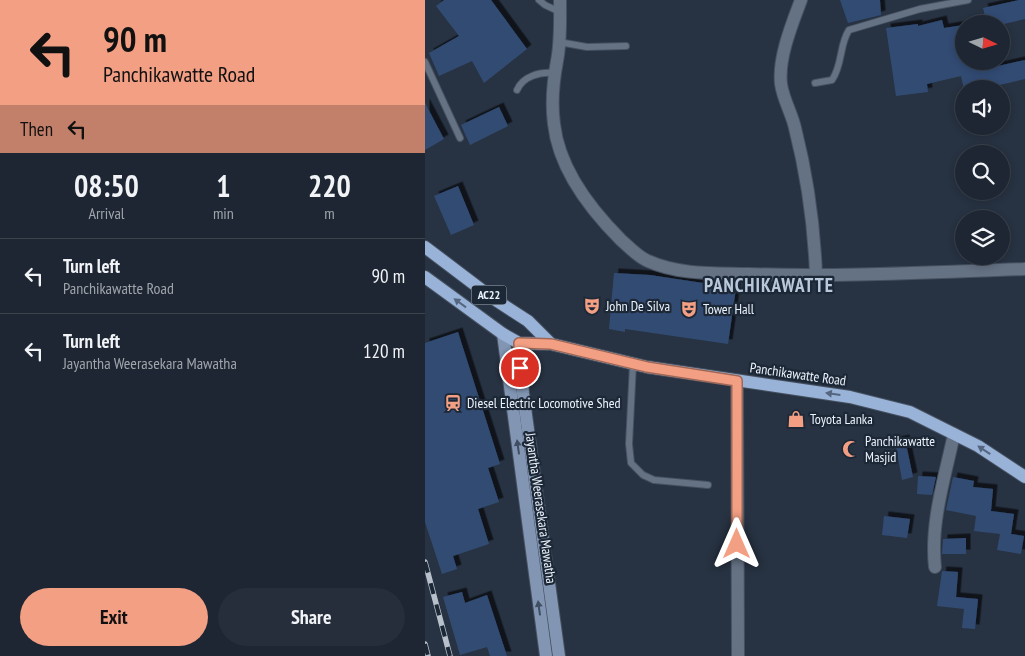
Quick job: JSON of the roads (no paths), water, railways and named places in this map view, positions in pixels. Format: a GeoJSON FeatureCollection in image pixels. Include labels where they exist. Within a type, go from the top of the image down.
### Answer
{"type":"FeatureCollection","features":[{"type":"Feature","properties":{"kind":"main road","name":"AC22"},"geometry":{"type":"LineString","coordinates":[[425,247],[528,321],[551,344]]}},
{"type":"Feature","properties":{"kind":"main road","name":"Panchikawatte Road"},"geometry":{"type":"LineString","coordinates":[[425,277],[503,334],[519,343],[551,344],[633,364],[851,397],[910,412],[978,446],[1025,477]]}},
{"type":"Feature","properties":{"kind":"main road","name":"Jayantha Weerasekara Mawatha"},"geometry":{"type":"LineString","coordinates":[[503,334],[546,656]]}},
{"type":"Feature","properties":{"kind":"main road","name":"Jayantha Weerasekara Mawatha"},"geometry":{"type":"LineString","coordinates":[[519,343],[523,393],[559,656]]}},
{"type":"Feature","properties":{"kind":"street"},"geometry":{"type":"LineString","coordinates":[[801,0],[785,44],[781,84],[795,128],[805,178],[812,216],[816,274]]}},
{"type":"Feature","properties":{"kind":"street"},"geometry":{"type":"LineString","coordinates":[[560,6],[559,42],[557,61],[553,73],[554,125],[558,144],[571,176],[588,202],[611,230],[646,260],[670,269],[690,271],[816,274],[1025,269]]}},
{"type":"Feature","properties":{"kind":"street"},"geometry":{"type":"LineString","coordinates":[[737,381],[738,656]]}},
{"type":"Feature","properties":{"kind":"street"},"geometry":{"type":"LineString","coordinates":[[935,566],[934,555],[938,510],[954,434]]}},
{"type":"Feature","properties":{"kind":"lane"},"geometry":{"type":"LineString","coordinates":[[539,0],[545,5],[560,6]]}},
{"type":"Feature","properties":{"kind":"lane"},"geometry":{"type":"LineString","coordinates":[[815,83],[832,80],[839,70],[844,37],[849,30],[920,9],[968,0]]}},
{"type":"Feature","properties":{"kind":"lane"},"geometry":{"type":"LineString","coordinates":[[559,42],[587,47],[626,46]]}},
{"type":"Feature","properties":{"kind":"lane"},"geometry":{"type":"LineString","coordinates":[[425,62],[460,138]]}},
{"type":"Feature","properties":{"kind":"lane"},"geometry":{"type":"LineString","coordinates":[[517,90],[519,84],[540,72],[553,73]]}},
{"type":"Feature","properties":{"kind":"lane"},"geometry":{"type":"LineString","coordinates":[[633,364],[629,434],[631,463],[643,475],[654,480],[708,486]]}},
{"type":"Feature","properties":{"kind":"railway"},"geometry":{"type":"LineString","coordinates":[[425,562],[450,656]]}},
{"type":"Feature","properties":{"kind":"railway"},"geometry":{"type":"LineString","coordinates":[[425,644],[428,656]]}},
{"type":"Feature","properties":{"kind":"place","name":"John De Silva"},"geometry":{"type":"Point","coordinates":[592,306]}},
{"type":"Feature","properties":{"kind":"place","name":"Tower Hall"},"geometry":{"type":"Point","coordinates":[689,309]}},
{"type":"Feature","properties":{"kind":"place","name":"Diesel Electric Locomotive Shed"},"geometry":{"type":"Point","coordinates":[453,403]}},
{"type":"Feature","properties":{"kind":"place","name":"Toyota Lanka"},"geometry":{"type":"Point","coordinates":[796,419]}},
{"type":"Feature","properties":{"kind":"place","name":"Panchikawatte Masjid"},"geometry":{"type":"Point","coordinates":[851,449]}},
{"type":"Feature","properties":{"kind":"district","name":"PANCHIKAWATTE"},"geometry":{"type":"Point","coordinates":[769,285]}}]}
